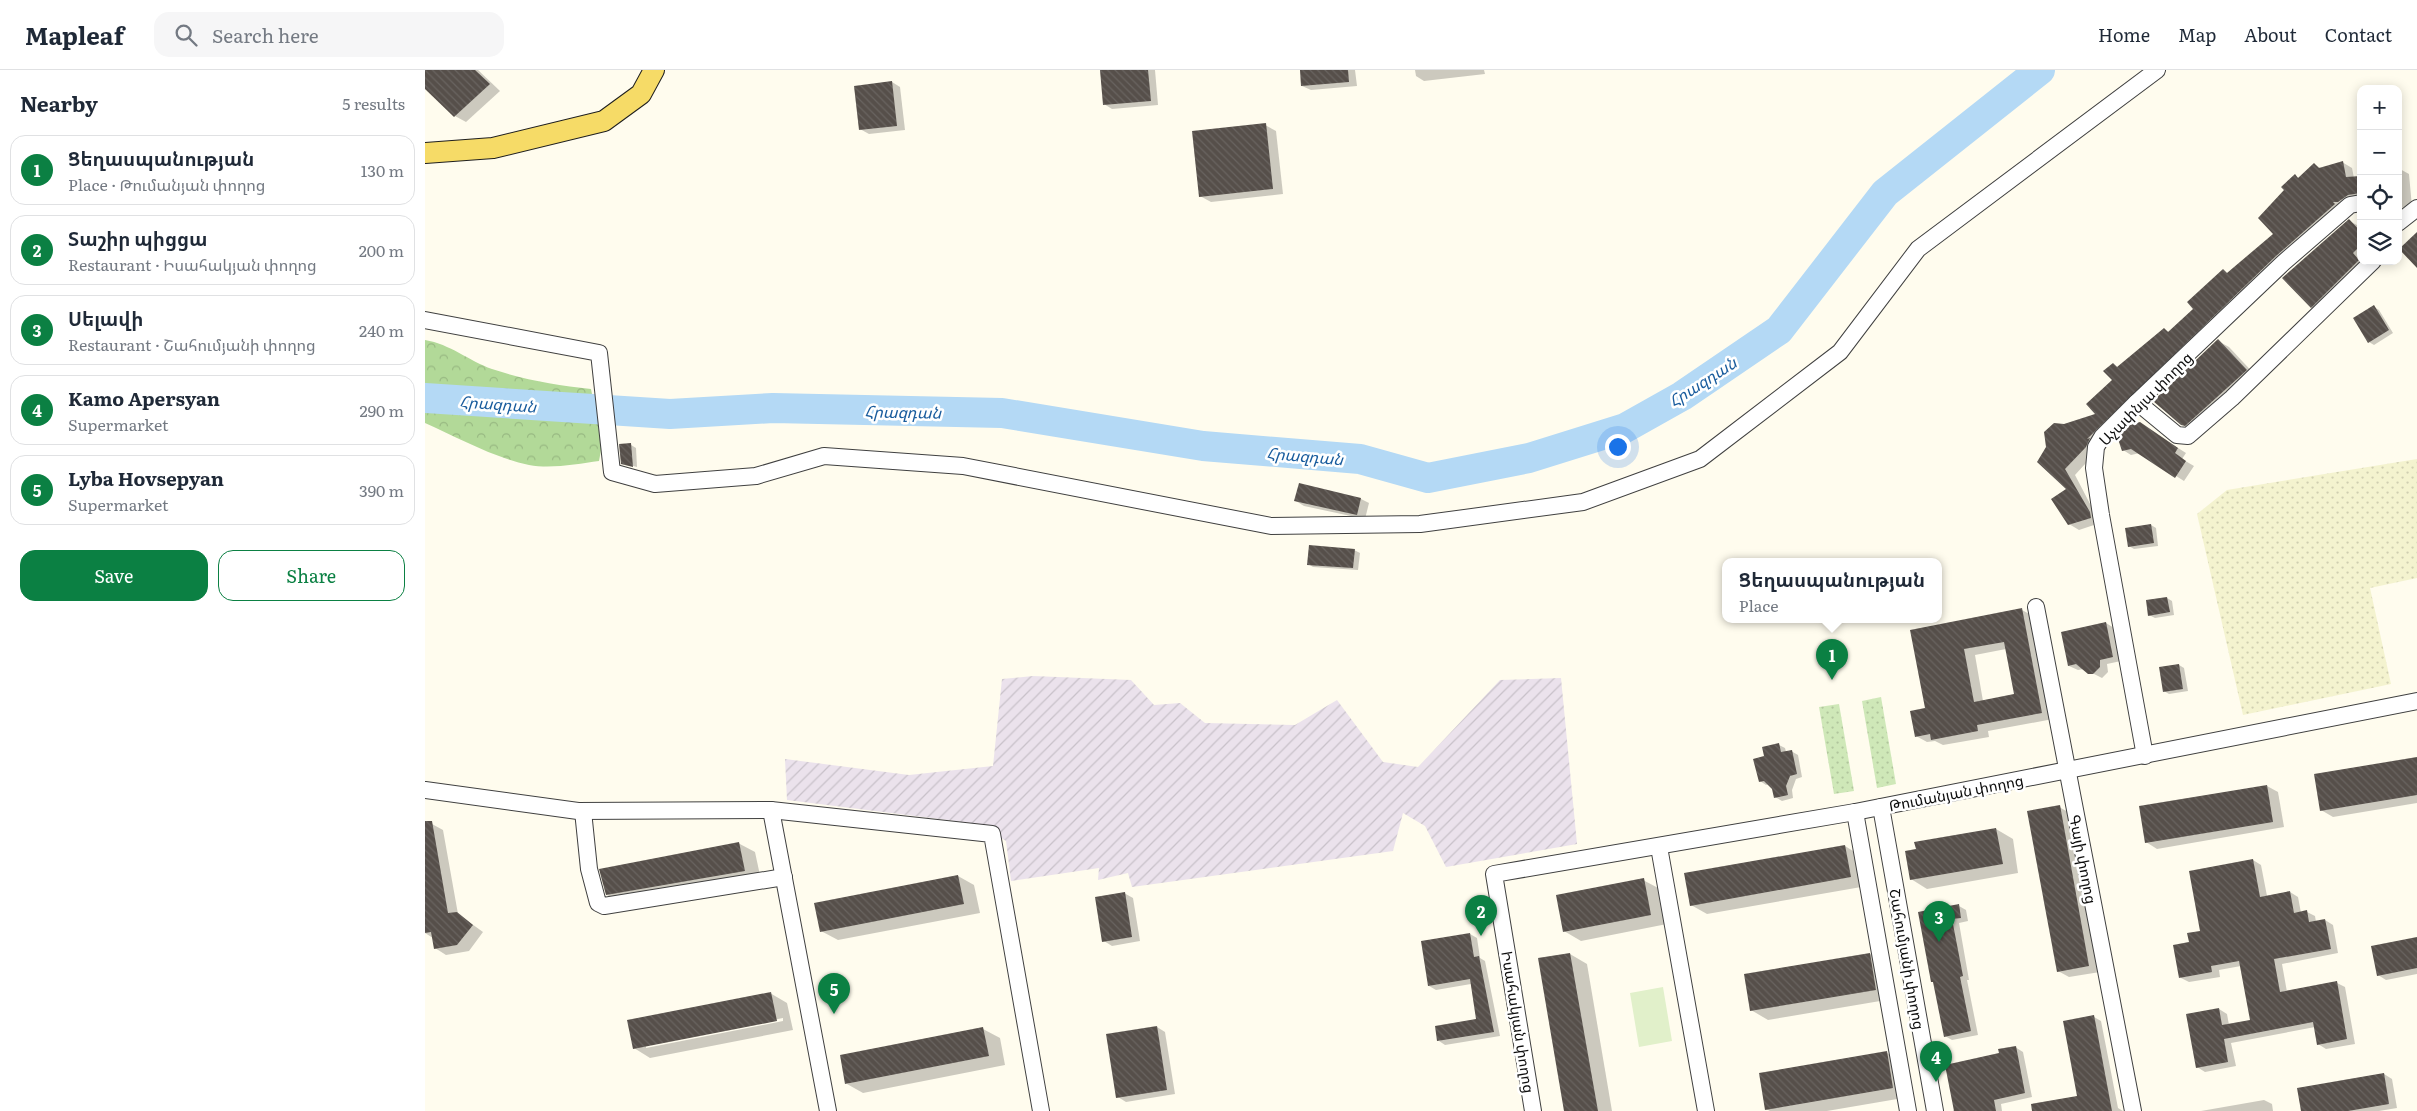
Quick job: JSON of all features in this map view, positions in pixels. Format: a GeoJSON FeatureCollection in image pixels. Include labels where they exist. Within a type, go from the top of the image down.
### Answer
{"type":"FeatureCollection","features":[{"type":"Feature","properties":{"kind":"main road"},"geometry":{"type":"LineString","coordinates":[[425,153],[493,148],[604,121],[641,94],[654,70]]}},
{"type":"Feature","properties":{"kind":"street"},"geometry":{"type":"LineString","coordinates":[[425,320],[599,353],[612,472],[655,484],[756,476],[824,456],[963,466],[1271,526],[1420,524],[1583,502],[1700,459],[1840,352],[1918,250],[2157,70]]}},
{"type":"Feature","properties":{"kind":"street","name":"Աչափնյա փողոց"},"geometry":{"type":"LineString","coordinates":[[2145,756],[2094,468],[2096,447],[2102,437],[2137,402],[2283,263],[2350,205],[2357,204]]}},
{"type":"Feature","properties":{"kind":"street"},"geometry":{"type":"LineString","coordinates":[[2402,220],[2417,208]]}},
{"type":"Feature","properties":{"kind":"street"},"geometry":{"type":"LineString","coordinates":[[2137,402],[2177,435],[2188,436],[2232,398],[2369,265]]}},
{"type":"Feature","properties":{"kind":"street","name":"Գայի փողոց"},"geometry":{"type":"LineString","coordinates":[[2036,607],[2133,1111]]}},
{"type":"Feature","properties":{"kind":"street","name":"Թումանյան փողոց"},"geometry":{"type":"LineString","coordinates":[[1494,874],[1855,812],[2417,701]]}},
{"type":"Feature","properties":{"kind":"street"},"geometry":{"type":"LineString","coordinates":[[425,790],[583,811],[771,810],[992,834],[1041,1111]]}},
{"type":"Feature","properties":{"kind":"street","name":"Շահումյանի փողոց"},"geometry":{"type":"LineString","coordinates":[[1881,807],[1935,1111]]}},
{"type":"Feature","properties":{"kind":"street"},"geometry":{"type":"LineString","coordinates":[[771,810],[828,1111]]}},
{"type":"Feature","properties":{"kind":"street"},"geometry":{"type":"LineString","coordinates":[[583,811],[589,870],[598,903],[604,906],[784,877]]}},
{"type":"Feature","properties":{"kind":"street","name":"Շահումյանի փողոց"},"geometry":{"type":"LineString","coordinates":[[1855,812],[1908,1111]]}},
{"type":"Feature","properties":{"kind":"street"},"geometry":{"type":"LineString","coordinates":[[1659,846],[1706,1111]]}},
{"type":"Feature","properties":{"kind":"street","name":"Իսահակյան փողոց"},"geometry":{"type":"LineString","coordinates":[[1494,874],[1533,1111]]}},
{"type":"Feature","properties":{"kind":"shaded area"},"geometry":{"type":"Polygon","coordinates":[[[1033,676],[1131,680],[1154,705],[1180,703],[1205,723],[1295,725],[1337,700],[1383,762],[1418,767],[1500,680],[1561,678],[1577,844],[1446,867],[1425,826],[1403,813],[1393,851],[1132,887],[1128,873],[1098,880],[1099,868],[1011,881],[1006,841],[979,824],[787,800],[785,759],[909,775],[993,766],[1002,679],[1033,676]]]}},
{"type":"Feature","properties":{"kind":"green space"},"geometry":{"type":"Polygon","coordinates":[[[425,340],[443,345],[484,366],[504,373],[541,382],[591,389],[602,445],[599,461],[555,466],[537,466],[515,462],[425,423],[425,340]]]}},
{"type":"Feature","properties":{"kind":"green space"},"geometry":{"type":"Polygon","coordinates":[[[2417,459],[2417,578],[2370,588],[2391,684],[2243,715],[2197,514],[2227,490],[2417,459]]]}},
{"type":"Feature","properties":{"kind":"green space"},"geometry":{"type":"Polygon","coordinates":[[[1881,697],[1896,784],[1877,788],[1862,701],[1881,697]]]}},
{"type":"Feature","properties":{"kind":"green space"},"geometry":{"type":"Polygon","coordinates":[[[1839,704],[1854,791],[1834,794],[1819,707],[1839,704]]]}},
{"type":"Feature","properties":{"kind":"green space"},"geometry":{"type":"Polygon","coordinates":[[[1663,987],[1672,1041],[1639,1047],[1630,993],[1663,987]]]}},
{"type":"Feature","properties":{"kind":"building"},"geometry":{"type":"Polygon","coordinates":[[[425,70],[475,70],[490,84],[454,117],[425,89],[425,70]]]}},
{"type":"Feature","properties":{"kind":"building"},"geometry":{"type":"Polygon","coordinates":[[[1100,70],[1148,70],[1151,101],[1103,105],[1100,70]]]}},
{"type":"Feature","properties":{"kind":"building"},"geometry":{"type":"Polygon","coordinates":[[[1300,70],[1348,70],[1349,82],[1301,86],[1300,70]]]}},
{"type":"Feature","properties":{"kind":"building"},"geometry":{"type":"Polygon","coordinates":[[[892,81],[897,126],[859,130],[854,86],[892,81]]]}},
{"type":"Feature","properties":{"kind":"building"},"geometry":{"type":"Polygon","coordinates":[[[1266,123],[1273,189],[1199,197],[1192,131],[1266,123]]]}},
{"type":"Feature","properties":{"kind":"building"},"geometry":{"type":"Polygon","coordinates":[[[2343,161],[2346,177],[2357,176],[2357,194],[2348,195],[2338,202],[2333,202],[2335,204],[2276,256],[2087,439],[2090,438],[2086,447],[2065,469],[2090,512],[2091,518],[2068,525],[2051,499],[2066,489],[2037,462],[2046,447],[2044,432],[2054,423],[2064,424],[2095,414],[2086,404],[2112,380],[2103,371],[2113,363],[2117,367],[2164,328],[2168,332],[2193,309],[2187,302],[2223,269],[2227,273],[2273,234],[2258,218],[2284,190],[2281,187],[2295,174],[2298,178],[2314,163],[2319,168],[2343,161]]]}},
{"type":"Feature","properties":{"kind":"building"},"geometry":{"type":"Polygon","coordinates":[[[2349,219],[2357,228],[2357,249],[2353,253],[2357,258],[2357,262],[2311,308],[2282,278],[2349,219]]]}},
{"type":"Feature","properties":{"kind":"building"},"geometry":{"type":"Polygon","coordinates":[[[2417,232],[2417,268],[2402,252],[2402,246],[2417,232]]]}},
{"type":"Feature","properties":{"kind":"building"},"geometry":{"type":"Polygon","coordinates":[[[2374,305],[2389,330],[2368,343],[2353,318],[2374,305]]]}},
{"type":"Feature","properties":{"kind":"building"},"geometry":{"type":"Polygon","coordinates":[[[2218,339],[2247,370],[2185,426],[2181,425],[2153,401],[2218,339]]]}},
{"type":"Feature","properties":{"kind":"building"},"geometry":{"type":"Polygon","coordinates":[[[2140,422],[2178,448],[2175,453],[2186,461],[2175,478],[2131,449],[2122,451],[2117,436],[2127,426],[2140,422]]]}},
{"type":"Feature","properties":{"kind":"building"},"geometry":{"type":"Polygon","coordinates":[[[631,443],[633,467],[621,464],[619,444],[631,443]]]}},
{"type":"Feature","properties":{"kind":"building"},"geometry":{"type":"Polygon","coordinates":[[[1299,483],[1361,498],[1357,515],[1294,501],[1299,483]]]}},
{"type":"Feature","properties":{"kind":"building"},"geometry":{"type":"Polygon","coordinates":[[[2151,524],[2154,543],[2128,547],[2125,528],[2151,524]]]}},
{"type":"Feature","properties":{"kind":"building"},"geometry":{"type":"Polygon","coordinates":[[[1309,545],[1355,549],[1353,568],[1307,565],[1309,545]]]}},
{"type":"Feature","properties":{"kind":"building"},"geometry":{"type":"Polygon","coordinates":[[[2167,597],[2170,612],[2148,616],[2146,600],[2167,597]]]}},
{"type":"Feature","properties":{"kind":"building"},"geometry":{"type":"Polygon","coordinates":[[[2022,608],[2042,713],[1977,725],[1978,731],[1931,740],[1930,734],[1915,737],[1910,711],[1925,708],[1910,630],[2022,608]],[[2004,642],[1964,649],[1974,702],[2014,694],[2004,642]]]}},
{"type":"Feature","properties":{"kind":"building"},"geometry":{"type":"Polygon","coordinates":[[[2106,622],[2113,657],[2100,660],[2100,667],[2093,674],[2088,674],[2076,664],[2068,666],[2061,632],[2106,622]]]}},
{"type":"Feature","properties":{"kind":"building"},"geometry":{"type":"Polygon","coordinates":[[[2179,664],[2183,689],[2163,692],[2159,667],[2179,664]]]}},
{"type":"Feature","properties":{"kind":"building"},"geometry":{"type":"Polygon","coordinates":[[[1779,743],[1781,752],[1792,750],[1797,774],[1790,776],[1786,786],[1788,795],[1774,798],[1772,789],[1764,781],[1759,782],[1753,759],[1764,756],[1762,747],[1779,743]]]}},
{"type":"Feature","properties":{"kind":"building"},"geometry":{"type":"Polygon","coordinates":[[[2417,757],[2417,795],[2320,811],[2314,774],[2417,757]]]}},
{"type":"Feature","properties":{"kind":"building"},"geometry":{"type":"Polygon","coordinates":[[[2267,785],[2273,822],[2145,843],[2139,806],[2267,785]]]}},
{"type":"Feature","properties":{"kind":"building"},"geometry":{"type":"Polygon","coordinates":[[[2060,805],[2089,966],[2057,972],[2027,811],[2060,805]]]}},
{"type":"Feature","properties":{"kind":"building"},"geometry":{"type":"Polygon","coordinates":[[[425,821],[432,821],[448,913],[457,912],[473,925],[457,945],[434,949],[431,932],[425,933],[425,821]]]}},
{"type":"Feature","properties":{"kind":"building"},"geometry":{"type":"Polygon","coordinates":[[[1996,828],[2003,864],[1910,880],[1905,851],[1916,849],[1914,842],[1996,828]]]}},
{"type":"Feature","properties":{"kind":"building"},"geometry":{"type":"Polygon","coordinates":[[[739,842],[745,871],[606,895],[599,869],[739,842]]]}},
{"type":"Feature","properties":{"kind":"building"},"geometry":{"type":"Polygon","coordinates":[[[1845,845],[1851,877],[1690,906],[1684,873],[1845,845]]]}},
{"type":"Feature","properties":{"kind":"building"},"geometry":{"type":"Polygon","coordinates":[[[2253,859],[2260,897],[2290,891],[2294,913],[2307,910],[2309,922],[2325,919],[2331,949],[2274,959],[2280,992],[2337,981],[2347,1039],[2317,1045],[2313,1022],[2224,1039],[2228,1062],[2196,1068],[2186,1014],[2219,1008],[2222,1025],[2250,1020],[2239,961],[2211,966],[2212,972],[2179,978],[2173,945],[2189,942],[2187,933],[2200,931],[2189,871],[2253,859]]]}},
{"type":"Feature","properties":{"kind":"building"},"geometry":{"type":"Polygon","coordinates":[[[958,875],[964,904],[820,932],[814,903],[958,875]]]}},
{"type":"Feature","properties":{"kind":"building"},"geometry":{"type":"Polygon","coordinates":[[[1644,878],[1651,915],[1563,932],[1556,895],[1644,878]]]}},
{"type":"Feature","properties":{"kind":"building"},"geometry":{"type":"Polygon","coordinates":[[[1125,892],[1132,937],[1102,942],[1095,897],[1125,892]]]}},
{"type":"Feature","properties":{"kind":"building"},"geometry":{"type":"Polygon","coordinates":[[[1959,904],[1961,918],[1952,919],[1963,976],[1960,977],[1971,1031],[1944,1037],[1933,982],[1931,982],[1918,912],[1959,904]]]}},
{"type":"Feature","properties":{"kind":"building"},"geometry":{"type":"Polygon","coordinates":[[[1470,933],[1474,957],[1479,956],[1494,1032],[1437,1041],[1435,1026],[1476,1019],[1470,979],[1428,986],[1421,941],[1470,933]]]}},
{"type":"Feature","properties":{"kind":"building"},"geometry":{"type":"Polygon","coordinates":[[[2417,937],[2417,968],[2377,976],[2371,946],[2417,937]]]}},
{"type":"Feature","properties":{"kind":"building"},"geometry":{"type":"Polygon","coordinates":[[[1570,953],[1598,1111],[1564,1111],[1538,958],[1570,953]]]}},
{"type":"Feature","properties":{"kind":"building"},"geometry":{"type":"Polygon","coordinates":[[[1870,953],[1876,990],[1750,1011],[1744,974],[1870,953]]]}},
{"type":"Feature","properties":{"kind":"building"},"geometry":{"type":"Polygon","coordinates":[[[771,992],[777,1021],[633,1049],[627,1020],[771,992]]]}},
{"type":"Feature","properties":{"kind":"building"},"geometry":{"type":"Polygon","coordinates":[[[2094,1015],[2112,1111],[2032,1111],[2031,1104],[2077,1096],[2063,1021],[2094,1015]]]}},
{"type":"Feature","properties":{"kind":"building"},"geometry":{"type":"Polygon","coordinates":[[[1157,1026],[1167,1090],[1116,1098],[1106,1034],[1157,1026]]]}},
{"type":"Feature","properties":{"kind":"building"},"geometry":{"type":"Polygon","coordinates":[[[983,1027],[989,1056],[845,1084],[840,1055],[983,1027]]]}},
{"type":"Feature","properties":{"kind":"building"},"geometry":{"type":"Polygon","coordinates":[[[2016,1046],[2025,1093],[1994,1100],[1996,1111],[1954,1111],[1945,1065],[1999,1053],[1998,1049],[2016,1046]]]}},
{"type":"Feature","properties":{"kind":"building"},"geometry":{"type":"Polygon","coordinates":[[[1887,1051],[1893,1088],[1765,1110],[1759,1073],[1887,1051]]]}},
{"type":"Feature","properties":{"kind":"building"},"geometry":{"type":"Polygon","coordinates":[[[2384,1073],[2389,1104],[2348,1111],[2301,1111],[2297,1088],[2384,1073]]]}},
{"type":"Feature","properties":{"kind":"waterway","name":"Հրազդան"},"geometry":{"type":"LineString","coordinates":[[425,398],[670,414],[773,408],[1002,413],[1203,446],[1360,459],[1428,478],[1529,458],[1625,428],[1682,396],[1779,330],[1885,193],[2040,70]]}},
{"type":"Feature","properties":{"kind":"place","name":"Ցեղասպանության"},"geometry":{"type":"Point","coordinates":[1832,680]}},
{"type":"Feature","properties":{"kind":"place","name":"Տաշիր պիցցա"},"geometry":{"type":"Point","coordinates":[1481,936]}},
{"type":"Feature","properties":{"kind":"place","name":"Սելավի"},"geometry":{"type":"Point","coordinates":[1939,942]}},
{"type":"Feature","properties":{"kind":"place","name":"Lyba Hovsepyan"},"geometry":{"type":"Point","coordinates":[834,1014]}},
{"type":"Feature","properties":{"kind":"place","name":"Kamo Apersyan"},"geometry":{"type":"Point","coordinates":[1936,1082]}}]}
